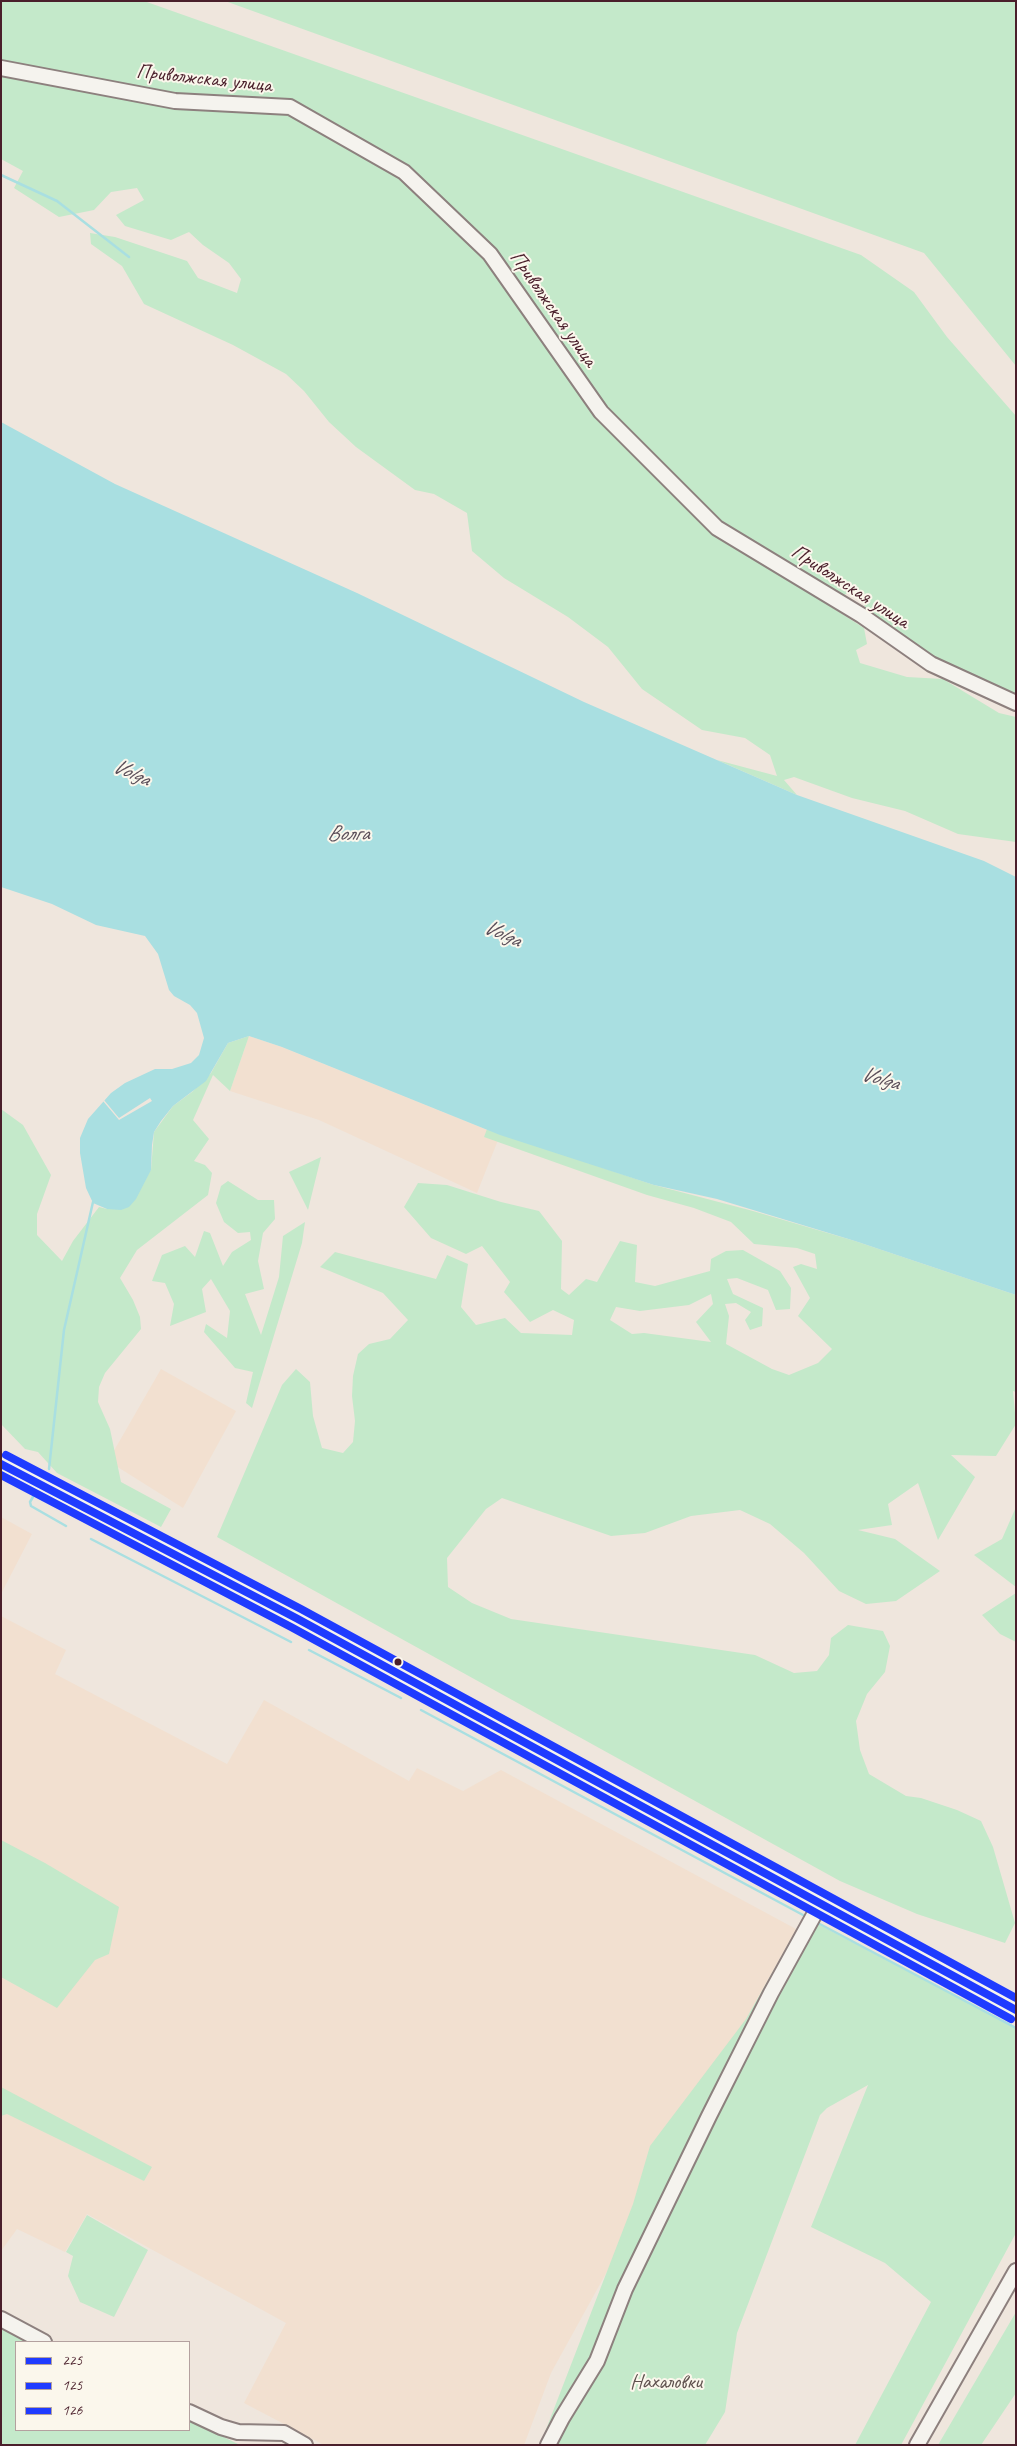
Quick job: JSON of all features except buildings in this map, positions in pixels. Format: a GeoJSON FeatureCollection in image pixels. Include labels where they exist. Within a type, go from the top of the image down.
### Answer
{"type":"FeatureCollection","features":[{"type":"Feature","properties":{"kind":"main road"},"geometry":{"type":"LineString","coordinates":[[1,1464],[296,1618],[1016,2010]]}},
{"type":"Feature","properties":{"kind":"street","name":"Приволжская улица"},"geometry":{"type":"LineString","coordinates":[[1,68],[175,100],[290,107],[404,172],[490,254],[602,412],[717,528],[861,615],[931,664],[1016,703]]}},
{"type":"Feature","properties":{"kind":"street"},"geometry":{"type":"LineString","coordinates":[[548,2445],[562,2418],[597,2361],[626,2289],[709,2116],[817,1902]]}},
{"type":"Feature","properties":{"kind":"street"},"geometry":{"type":"LineString","coordinates":[[917,2445],[1016,2271]]}},
{"type":"Feature","properties":{"kind":"street"},"geometry":{"type":"LineString","coordinates":[[1,2319],[42,2341]]}},
{"type":"Feature","properties":{"kind":"street"},"geometry":{"type":"LineString","coordinates":[[190,2412],[221,2427],[238,2432],[284,2433],[305,2445]]}},
{"type":"Feature","properties":{"kind":"shaded area"},"geometry":{"type":"Polygon","coordinates":[[[249,1036],[282,1047],[500,1135],[477,1193],[319,1120],[230,1091],[249,1036]]]}},
{"type":"Feature","properties":{"kind":"shaded area"},"geometry":{"type":"Polygon","coordinates":[[[161,1369],[236,1411],[183,1508],[108,1461],[161,1369]]]}},
{"type":"Feature","properties":{"kind":"shaded area"},"geometry":{"type":"Polygon","coordinates":[[[1,1517],[32,1534],[1,1594],[1,1517]]]}},
{"type":"Feature","properties":{"kind":"shaded area"},"geometry":{"type":"Polygon","coordinates":[[[1,1616],[66,1650],[55,1674],[227,1764],[264,1700],[409,1781],[417,1768],[463,1791],[501,1770],[796,1929],[551,2373],[524,2445],[324,2445],[244,2403],[286,2323],[87,2214],[65,2252],[17,2229],[1,2251],[1,1616]]]}},
{"type":"Feature","properties":{"kind":"green space"},"geometry":{"type":"Polygon","coordinates":[[[1,1],[144,1],[861,255],[914,292],[947,337],[1016,416],[1016,700],[939,666],[899,639],[894,628],[869,617],[858,589],[825,603],[864,628],[867,644],[856,650],[860,663],[907,677],[943,679],[999,713],[1016,717],[1016,842],[958,834],[905,811],[852,798],[794,777],[784,780],[797,795],[717,760],[777,776],[770,755],[745,738],[702,730],[642,689],[608,647],[568,617],[504,578],[472,551],[467,513],[434,494],[415,490],[356,447],[329,422],[304,391],[286,374],[233,345],[144,304],[122,266],[91,244],[90,233],[115,237],[187,261],[198,278],[237,293],[241,279],[229,263],[203,245],[189,232],[171,240],[125,226],[116,215],[144,200],[137,188],[111,192],[94,210],[59,217],[14,188],[23,171],[1,159],[1,1]]]}},
{"type":"Feature","properties":{"kind":"green space"},"geometry":{"type":"Polygon","coordinates":[[[225,1],[1016,1],[1016,366],[924,253],[225,1]]]}},
{"type":"Feature","properties":{"kind":"green space"},"geometry":{"type":"Polygon","coordinates":[[[249,1036],[230,1091],[213,1075],[193,1120],[209,1139],[194,1161],[205,1165],[212,1173],[208,1195],[137,1250],[120,1278],[133,1300],[140,1317],[141,1329],[105,1373],[99,1387],[98,1402],[110,1429],[121,1482],[171,1509],[161,1527],[57,1473],[38,1452],[25,1449],[1,1424],[1,1109],[23,1125],[51,1175],[37,1214],[37,1235],[62,1261],[73,1241],[99,1207],[107,1209],[151,1170],[154,1132],[173,1106],[192,1092],[211,1073],[228,1043],[249,1036]]]}},
{"type":"Feature","properties":{"kind":"green space"},"geometry":{"type":"Polygon","coordinates":[[[487,1129],[654,1185],[753,1211],[855,1241],[1016,1295],[1016,1392],[1013,1391],[1016,1424],[996,1456],[951,1455],[975,1477],[938,1540],[918,1483],[888,1504],[892,1525],[858,1530],[895,1539],[940,1571],[896,1601],[866,1604],[839,1591],[804,1553],[770,1524],[740,1510],[691,1516],[645,1533],[611,1536],[502,1498],[486,1509],[447,1558],[448,1587],[472,1603],[511,1619],[755,1655],[794,1673],[817,1671],[829,1655],[831,1638],[848,1625],[883,1631],[890,1646],[885,1672],[867,1694],[856,1721],[860,1750],[869,1774],[906,1796],[921,1798],[957,1810],[981,1821],[993,1847],[1015,1923],[1005,1943],[917,1914],[840,1881],[217,1537],[282,1385],[296,1369],[310,1382],[313,1416],[322,1448],[343,1453],[353,1442],[355,1421],[352,1396],[353,1376],[358,1354],[369,1344],[390,1339],[408,1320],[383,1293],[320,1267],[335,1252],[436,1279],[447,1255],[468,1264],[461,1307],[476,1325],[505,1318],[521,1333],[572,1335],[574,1320],[553,1310],[530,1322],[504,1292],[510,1282],[482,1246],[466,1254],[431,1238],[404,1207],[418,1183],[447,1185],[501,1202],[539,1211],[562,1241],[561,1289],[569,1295],[586,1279],[597,1282],[620,1241],[637,1245],[635,1282],[655,1286],[710,1271],[711,1259],[726,1251],[743,1250],[780,1271],[791,1288],[790,1309],[776,1310],[768,1290],[737,1278],[727,1279],[733,1294],[763,1308],[762,1326],[750,1330],[745,1320],[751,1312],[736,1303],[725,1304],[729,1316],[726,1344],[772,1369],[789,1375],[818,1363],[832,1349],[798,1316],[810,1298],[793,1267],[801,1264],[817,1269],[815,1254],[797,1248],[754,1244],[731,1222],[694,1208],[647,1195],[484,1137],[487,1129]],[[711,1294],[689,1305],[640,1311],[616,1307],[610,1320],[632,1334],[644,1333],[711,1342],[696,1322],[713,1304],[711,1294]]]}},
{"type":"Feature","properties":{"kind":"green space"},"geometry":{"type":"Polygon","coordinates":[[[321,1157],[308,1210],[289,1172],[321,1157]]]}},
{"type":"Feature","properties":{"kind":"green space"},"geometry":{"type":"Polygon","coordinates":[[[228,1181],[258,1200],[274,1200],[275,1219],[263,1233],[258,1261],[264,1289],[245,1294],[261,1335],[279,1277],[283,1236],[305,1222],[302,1243],[252,1408],[246,1403],[253,1372],[235,1368],[204,1332],[206,1324],[227,1338],[230,1311],[211,1279],[202,1289],[206,1312],[170,1326],[174,1304],[165,1283],[152,1281],[162,1255],[185,1246],[195,1257],[204,1231],[210,1233],[223,1266],[232,1252],[251,1240],[250,1232],[238,1233],[224,1222],[216,1203],[221,1186],[228,1181]]]}},
{"type":"Feature","properties":{"kind":"green space"},"geometry":{"type":"Polygon","coordinates":[[[1016,1507],[1016,1587],[974,1555],[1002,1539],[1016,1507]]]}},
{"type":"Feature","properties":{"kind":"green space"},"geometry":{"type":"Polygon","coordinates":[[[1016,1593],[1016,1642],[1000,1634],[982,1615],[1016,1593]]]}},
{"type":"Feature","properties":{"kind":"green space"},"geometry":{"type":"Polygon","coordinates":[[[1,1840],[45,1863],[119,1907],[109,1954],[95,1960],[57,2008],[1,1977],[1,1840]]]}},
{"type":"Feature","properties":{"kind":"green space","name":"Нахаловки"},"geometry":{"type":"Polygon","coordinates":[[[804,1917],[1016,2027],[1016,2233],[901,2445],[855,2445],[931,2302],[885,2263],[811,2227],[868,2085],[827,2108],[820,2115],[737,2333],[725,2412],[705,2445],[540,2445],[633,2204],[650,2146],[746,2019],[804,1917]]]}},
{"type":"Feature","properties":{"kind":"green space"},"geometry":{"type":"Polygon","coordinates":[[[1,2087],[152,2167],[144,2181],[7,2114],[1,2116],[1,2087]]]}},
{"type":"Feature","properties":{"kind":"green space"},"geometry":{"type":"Polygon","coordinates":[[[87,2215],[148,2250],[114,2317],[80,2302],[68,2276],[73,2256],[66,2252],[87,2215]]]}},
{"type":"Feature","properties":{"kind":"green space"},"geometry":{"type":"Polygon","coordinates":[[[1016,2312],[1016,2393],[981,2445],[938,2445],[1016,2312]]]}},
{"type":"Feature","properties":{"kind":"green space"},"geometry":{"type":"Polygon","coordinates":[[[1,2328],[29,2341],[15,2341],[15,2431],[190,2431],[190,2420],[240,2445],[1,2445],[1,2328]]]}},
{"type":"Feature","properties":{"kind":"water","name":"Волга"},"geometry":{"type":"Polygon","coordinates":[[[1,422],[115,484],[357,593],[584,702],[797,795],[984,861],[1016,877],[1016,1295],[855,1241],[717,1199],[654,1185],[500,1135],[282,1047],[249,1036],[228,1043],[206,1081],[173,1106],[161,1121],[154,1132],[151,1170],[136,1199],[129,1207],[121,1210],[107,1209],[93,1203],[86,1188],[80,1153],[80,1138],[88,1119],[111,1093],[125,1083],[155,1069],[172,1069],[191,1063],[199,1055],[204,1038],[197,1013],[190,1005],[174,996],[169,990],[158,954],[145,936],[96,925],[52,904],[1,887],[1,422]]]}},
{"type":"Feature","properties":{"kind":"pier"},"geometry":{"type":"Polygon","coordinates":[[[150,1098],[152,1101],[119,1120],[103,1101],[119,1118],[150,1098]]]}},
{"type":"Feature","properties":{"kind":"waterway"},"geometry":{"type":"LineString","coordinates":[[1,175],[57,201],[129,257]]}},
{"type":"Feature","properties":{"kind":"waterway"},"geometry":{"type":"LineString","coordinates":[[49,1469],[64,1330],[93,1202]]}},
{"type":"Feature","properties":{"kind":"waterway"},"geometry":{"type":"LineString","coordinates":[[37,1490],[30,1502],[31,1506],[66,1526]]}},
{"type":"Feature","properties":{"kind":"waterway"},"geometry":{"type":"LineString","coordinates":[[91,1539],[291,1642]]}},
{"type":"Feature","properties":{"kind":"waterway"},"geometry":{"type":"LineString","coordinates":[[309,1650],[401,1698]]}},
{"type":"Feature","properties":{"kind":"waterway"},"geometry":{"type":"LineString","coordinates":[[421,1710],[803,1915]]}},
{"type":"Feature","properties":{"kind":"waterway"},"geometry":{"type":"LineString","coordinates":[[816,1922],[1016,2028]]}},
{"type":"Feature","properties":{"kind":"transit line","name":"126"},"geometry":{"type":"LineString","coordinates":[[6,1455],[301,1609],[1016,1998]]}},
{"type":"Feature","properties":{"kind":"transit line","name":"225"},"geometry":{"type":"LineString","coordinates":[[1,1464],[296,1618],[1016,2010]]}},
{"type":"Feature","properties":{"kind":"transit line","name":"125"},"geometry":{"type":"LineString","coordinates":[[1,1475],[291,1627],[1011,2019]]}},
{"type":"Feature","properties":{"kind":"water label","name":"Volga"},"geometry":{"type":"Point","coordinates":[131,773]}},
{"type":"Feature","properties":{"kind":"water label","name":"Volga"},"geometry":{"type":"Point","coordinates":[502,934]}},
{"type":"Feature","properties":{"kind":"water label","name":"Volga"},"geometry":{"type":"Point","coordinates":[880,1079]}}]}
